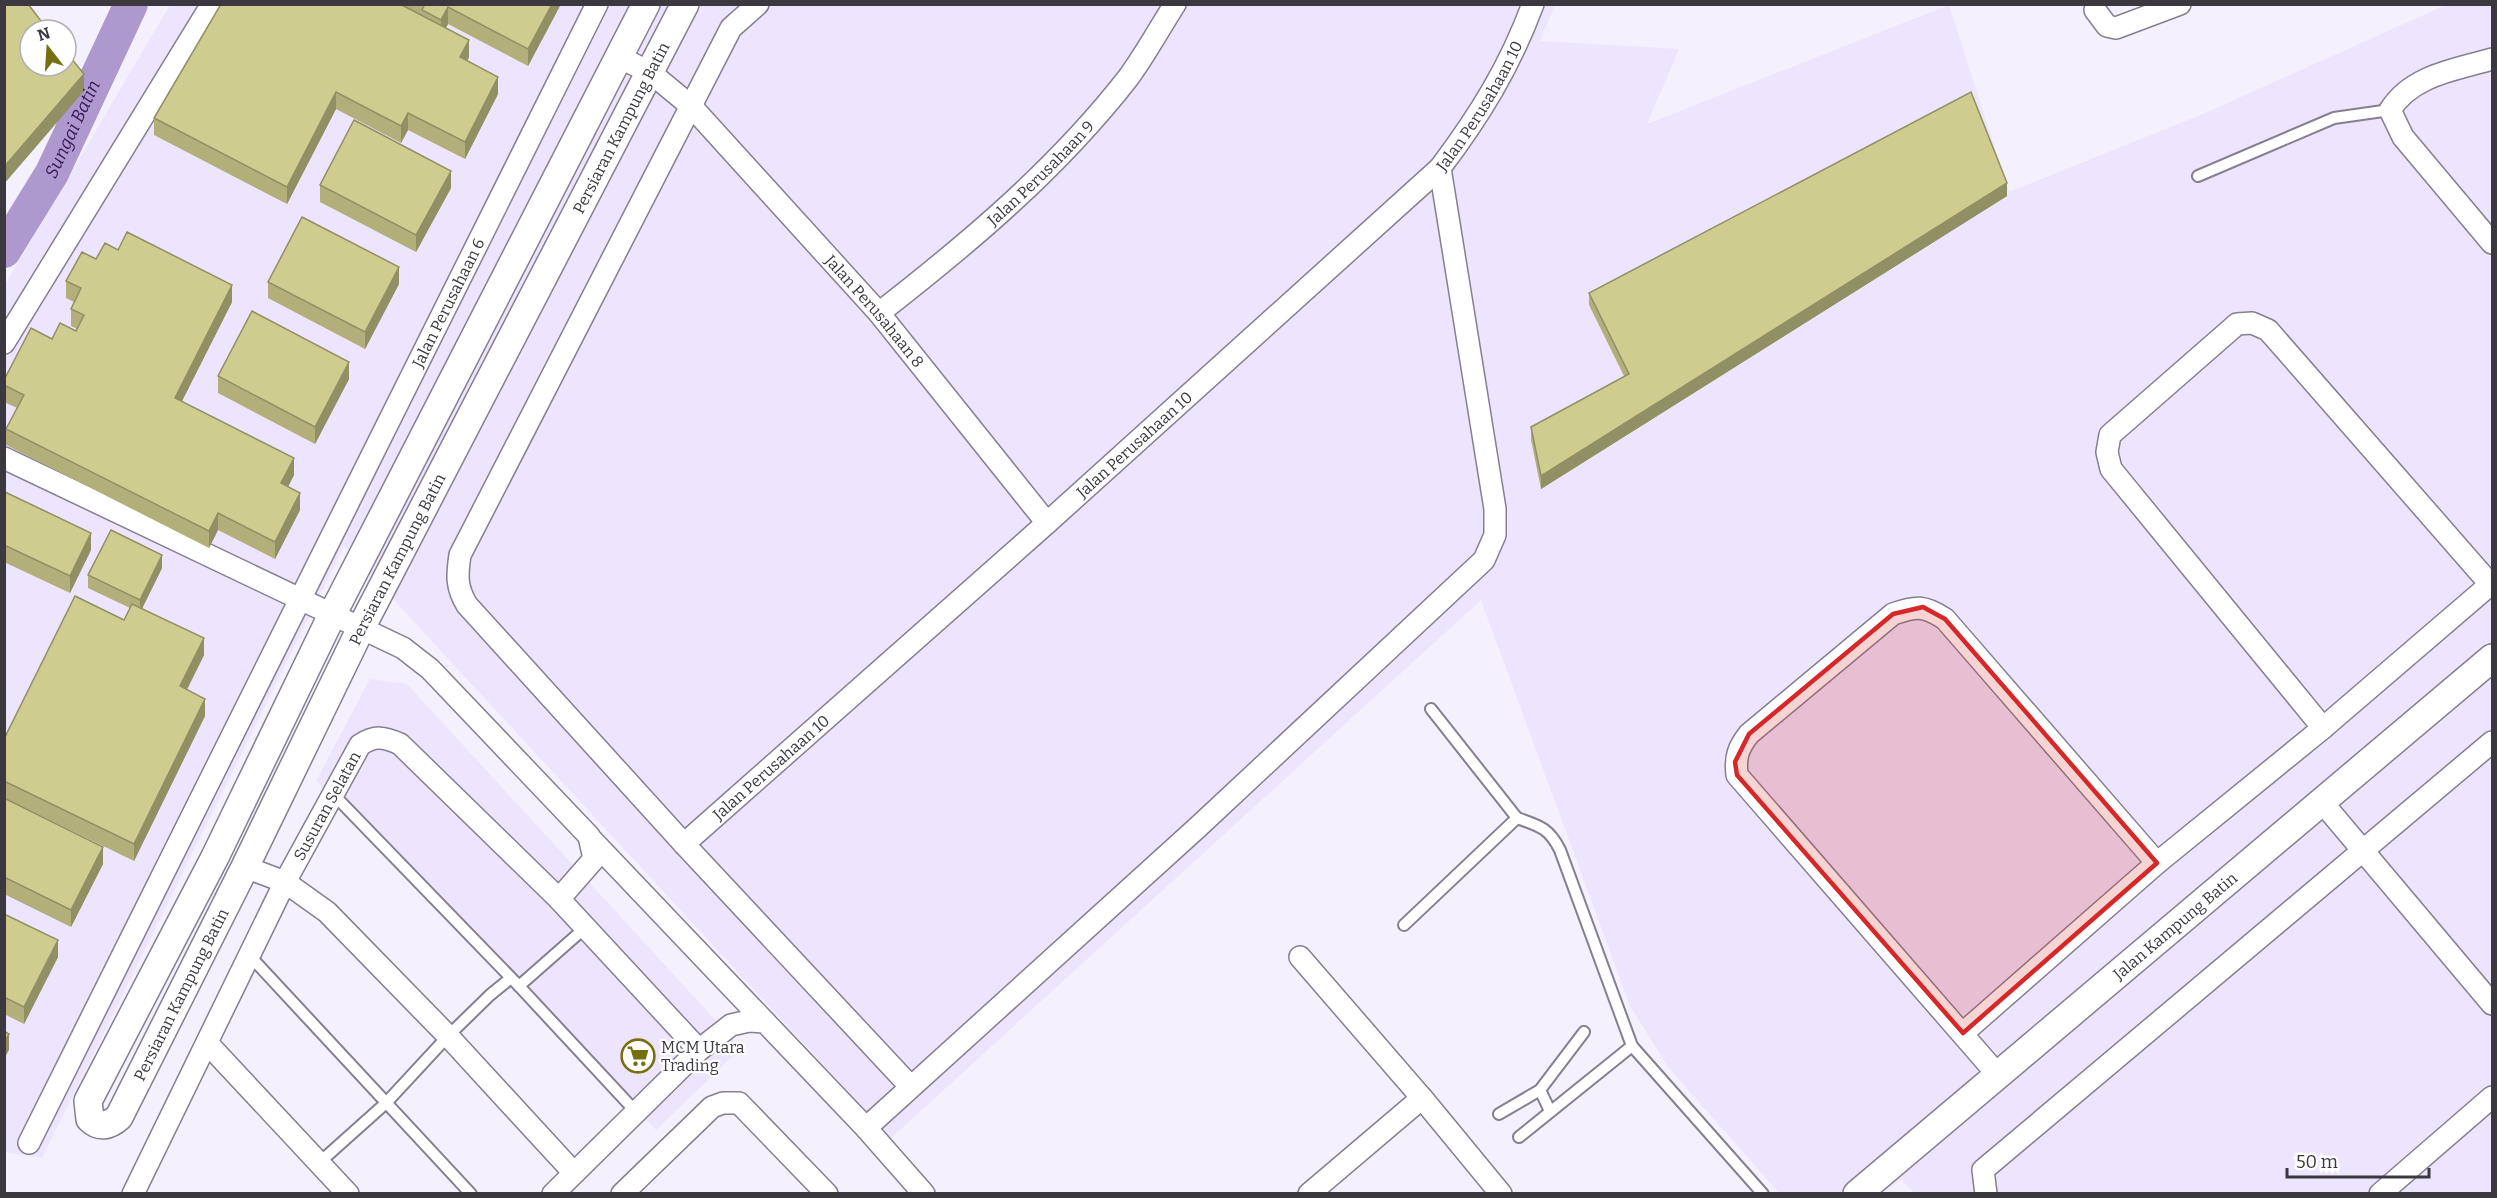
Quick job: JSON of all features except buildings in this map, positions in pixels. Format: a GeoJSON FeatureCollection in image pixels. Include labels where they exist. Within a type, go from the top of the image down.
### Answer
{"type":"FeatureCollection","features":[{"type":"Feature","properties":{"kind":"street"},"geometry":{"type":"LineString","coordinates":[[4,343],[213,4]]}},
{"type":"Feature","properties":{"kind":"street","name":"Jalan Perusahaan 6"},"geometry":{"type":"LineString","coordinates":[[29,1143],[597,4]]}},
{"type":"Feature","properties":{"kind":"street","name":"Persiaran Kampung Batin"},"geometry":{"type":"LineString","coordinates":[[646,4],[332,615],[215,857],[88,1101],[90,1119],[95,1125],[104,1126],[119,1117],[245,867],[361,627],[685,4]]}},
{"type":"Feature","properties":{"kind":"street"},"geometry":{"type":"LineString","coordinates":[[758,4],[731,28],[460,555],[456,577],[459,592],[467,605],[684,844],[910,1086]]}},
{"type":"Feature","properties":{"kind":"street","name":"Jalan Perusahaan 9"},"geometry":{"type":"LineString","coordinates":[[879,313],[959,250],[1061,156],[1129,77],[1175,4]]}},
{"type":"Feature","properties":{"kind":"street","name":"Jalan Perusahaan 10"},"geometry":{"type":"LineString","coordinates":[[684,844],[1047,523],[1440,168],[1477,120],[1520,40],[1533,4]]}},
{"type":"Feature","properties":{"kind":"street"},"geometry":{"type":"LineString","coordinates":[[2095,10],[2107,26],[2116,28],[2180,4]]}},
{"type":"Feature","properties":{"kind":"street","name":"Jalan Perusahaan 8"},"geometry":{"type":"LineString","coordinates":[[619,57],[651,73],[692,107],[879,313],[1047,523]]}},
{"type":"Feature","properties":{"kind":"street"},"geometry":{"type":"LineString","coordinates":[[2493,59],[2429,77],[2399,96],[2390,110],[2403,137],[2493,243]]}},
{"type":"Feature","properties":{"kind":"street"},"geometry":{"type":"LineString","coordinates":[[866,1128],[1198,827],[1484,560],[1495,535],[1495,508],[1440,168]]}},
{"type":"Feature","properties":{"kind":"street"},"geometry":{"type":"LineString","coordinates":[[1963,1033],[2157,863],[2324,728],[2492,584],[2268,330],[2252,323],[2236,324],[2110,435],[2106,452],[2111,469],[2324,728]]}},
{"type":"Feature","properties":{"kind":"street"},"geometry":{"type":"LineString","coordinates":[[4,458],[301,601],[361,627],[403,648],[430,669],[866,1128],[924,1194]]}},
{"type":"Feature","properties":{"kind":"street"},"geometry":{"type":"LineString","coordinates":[[1997,1074],[1737,775],[1735,762],[1738,749],[1749,734],[1893,614],[1923,607],[1945,619],[2157,863]]}},
{"type":"Feature","properties":{"kind":"street","name":"Jalan Kampung Batin"},"geometry":{"type":"LineString","coordinates":[[1857,1194],[2493,658]]}},
{"type":"Feature","properties":{"kind":"street","name":"Susuran Selatan"},"geometry":{"type":"LineString","coordinates":[[133,1194],[285,882],[360,745],[372,737],[384,737],[400,744],[559,899],[699,1050]]}},
{"type":"Feature","properties":{"kind":"street"},"geometry":{"type":"LineString","coordinates":[[1986,1194],[1983,1170],[2493,742]]}},
{"type":"Feature","properties":{"kind":"street"},"geometry":{"type":"LineString","coordinates":[[2322,802],[2493,1004]]}},
{"type":"Feature","properties":{"kind":"street"},"geometry":{"type":"LineString","coordinates":[[559,899],[594,859],[589,836]]}},
{"type":"Feature","properties":{"kind":"street"},"geometry":{"type":"LineString","coordinates":[[245,867],[285,882],[327,912],[448,1036],[574,1173]]}},
{"type":"Feature","properties":{"kind":"street"},"geometry":{"type":"LineString","coordinates":[[1300,957],[1422,1098],[1501,1194]]}},
{"type":"Feature","properties":{"kind":"street"},"geometry":{"type":"LineString","coordinates":[[553,1194],[699,1050],[731,1025],[749,1021],[765,1022]]}},
{"type":"Feature","properties":{"kind":"street"},"geometry":{"type":"LineString","coordinates":[[208,1044],[348,1194]]}},
{"type":"Feature","properties":{"kind":"street"},"geometry":{"type":"LineString","coordinates":[[2380,1194],[2493,1097]]}},
{"type":"Feature","properties":{"kind":"street"},"geometry":{"type":"LineString","coordinates":[[1309,1194],[1422,1098]]}},
{"type":"Feature","properties":{"kind":"street"},"geometry":{"type":"LineString","coordinates":[[622,1194],[711,1107],[723,1103],[739,1103],[827,1194]]}},
{"type":"Feature","properties":{"kind":"lane"},"geometry":{"type":"LineString","coordinates":[[2198,176],[2334,118],[2390,110]]}},
{"type":"Feature","properties":{"kind":"lane"},"geometry":{"type":"LineString","coordinates":[[1431,709],[1517,818],[1542,827],[1552,835],[1560,850],[1632,1046],[1763,1194]]}},
{"type":"Feature","properties":{"kind":"lane"},"geometry":{"type":"LineString","coordinates":[[334,795],[515,982],[637,1113]]}},
{"type":"Feature","properties":{"kind":"lane"},"geometry":{"type":"LineString","coordinates":[[1404,925],[1517,818]]}},
{"type":"Feature","properties":{"kind":"lane"},"geometry":{"type":"LineString","coordinates":[[320,1162],[386,1103],[490,994],[515,982],[586,927]]}},
{"type":"Feature","properties":{"kind":"lane"},"geometry":{"type":"LineString","coordinates":[[250,956],[471,1194]]}},
{"type":"Feature","properties":{"kind":"lane"},"geometry":{"type":"LineString","coordinates":[[1499,1114],[1540,1090],[1584,1032]]}},
{"type":"Feature","properties":{"kind":"lane"},"geometry":{"type":"LineString","coordinates":[[1519,1137],[1632,1046]]}},
{"type":"Feature","properties":{"kind":"lane"},"geometry":{"type":"LineString","coordinates":[[1540,1090],[1550,1111]]}},
{"type":"Feature","properties":{"kind":"highlighted area"},"geometry":{"type":"Polygon","coordinates":[[[1923,607],[1945,619],[2157,863],[1963,1033],[1746,787],[1737,775],[1735,762],[1749,734],[1893,614],[1923,607]]]}},
{"type":"Feature","properties":{"kind":"shaded area"},"geometry":{"type":"Polygon","coordinates":[[[170,5],[1555,5],[1540,41],[1679,49],[1647,124],[1949,5],[2009,192],[2203,114],[2446,5],[2492,5],[2492,1193],[1915,1194],[1901,1179],[1883,1193],[1779,1193],[1668,1067],[1630,1006],[1481,600],[891,1138],[344,546],[42,1158],[5,1152],[5,285],[170,5]]]}},
{"type":"Feature","properties":{"kind":"shaded area"},"geometry":{"type":"Polygon","coordinates":[[[370,679],[407,684],[741,1048],[656,1130],[316,781],[370,679]]]}},
{"type":"Feature","properties":{"kind":"waterway","name":"Sungai Batin"},"geometry":{"type":"LineString","coordinates":[[4,251],[52,173],[131,4]]}},
{"type":"Feature","properties":{"kind":"place","name":"MCM Utara Trading"},"geometry":{"type":"Point","coordinates":[638,1056]}}]}
